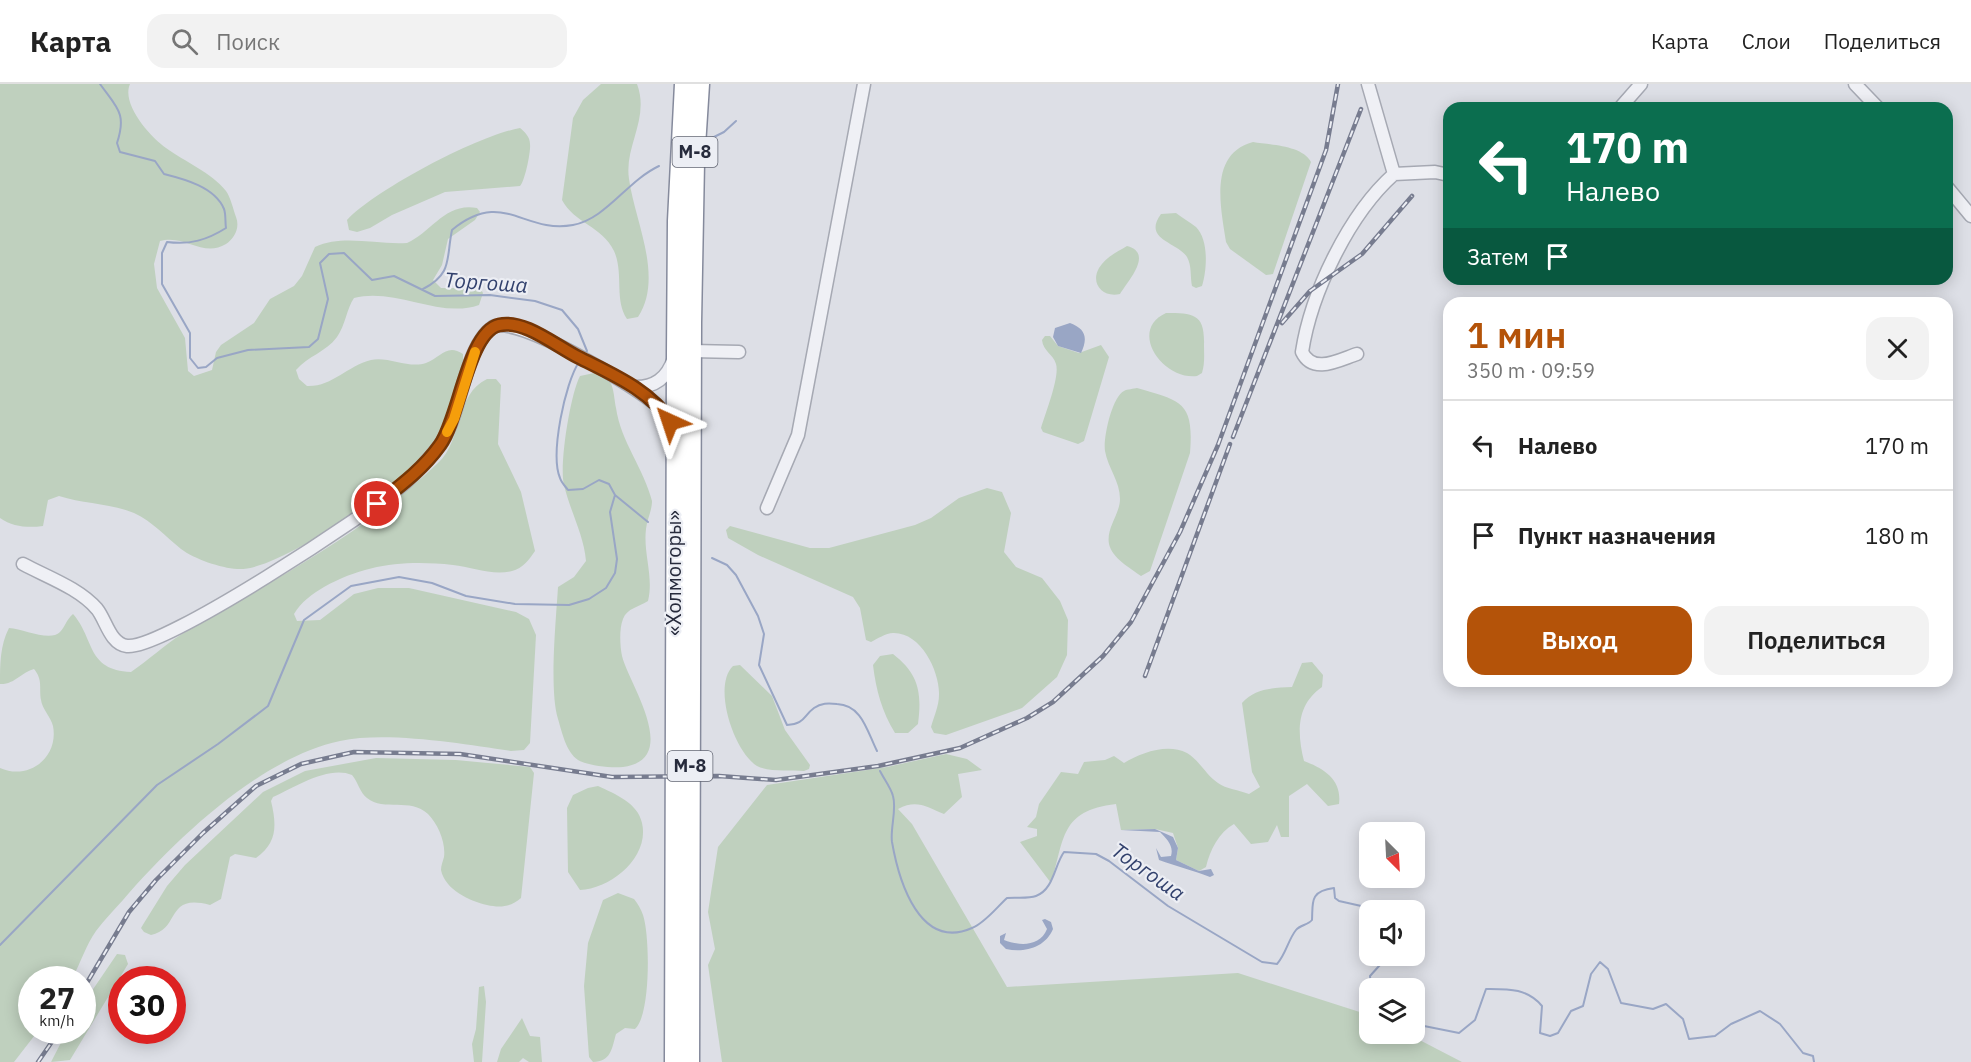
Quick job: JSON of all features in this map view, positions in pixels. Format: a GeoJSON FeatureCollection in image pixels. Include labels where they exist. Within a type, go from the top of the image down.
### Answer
{"type":"FeatureCollection","features":[{"type":"Feature","properties":{"kind":"highway","name":"«Холмогоры»"},"geometry":{"type":"LineString","coordinates":[[674,1062],[675,440],[684,352],[677,221],[684,84]]}},
{"type":"Feature","properties":{"kind":"highway","name":"М-8"},"geometry":{"type":"LineString","coordinates":[[684,352],[692,323],[695,162],[700,84]]}},
{"type":"Feature","properties":{"kind":"highway","name":"«Холмогоры»"},"geometry":{"type":"LineString","coordinates":[[684,352],[691,385],[690,1062]]}},
{"type":"Feature","properties":{"kind":"street"},"geometry":{"type":"LineString","coordinates":[[767,508],[798,435],[864,84]]}},
{"type":"Feature","properties":{"kind":"street"},"geometry":{"type":"LineString","coordinates":[[1368,84],[1394,174]]}},
{"type":"Feature","properties":{"kind":"street"},"geometry":{"type":"LineString","coordinates":[[1625,102],[1641,84]]}},
{"type":"Feature","properties":{"kind":"street"},"geometry":{"type":"LineString","coordinates":[[1855,84],[1872,102]]}},
{"type":"Feature","properties":{"kind":"street"},"geometry":{"type":"LineString","coordinates":[[1357,354],[1326,364],[1313,364],[1306,361],[1302,352],[1316,303],[1342,240],[1368,200],[1394,174],[1443,174]]}},
{"type":"Feature","properties":{"kind":"street"},"geometry":{"type":"LineString","coordinates":[[1953,194],[1971,216]]}},
{"type":"Feature","properties":{"kind":"street"},"geometry":{"type":"LineString","coordinates":[[23,564],[80,595],[96,608],[113,638],[124,646],[134,646],[227,601],[342,528],[406,482],[441,444],[454,419],[480,341],[496,325],[507,324],[530,331],[633,387],[665,414],[675,440]]}},
{"type":"Feature","properties":{"kind":"street"},"geometry":{"type":"LineString","coordinates":[[633,387],[646,388],[654,384],[684,352],[739,352]]}},
{"type":"Feature","properties":{"kind":"green space"},"geometry":{"type":"Polygon","coordinates":[[[0,84],[130,84],[128,92],[133,110],[152,136],[166,148],[213,178],[226,191],[237,221],[236,232],[229,242],[218,248],[210,248],[178,240],[160,241],[154,264],[157,288],[185,338],[188,371],[194,376],[212,370],[216,352],[221,345],[254,323],[270,299],[294,286],[302,276],[315,247],[337,241],[407,243],[456,209],[477,208],[480,212],[475,220],[448,239],[442,265],[433,280],[441,288],[480,288],[483,293],[479,305],[449,308],[385,296],[354,298],[342,328],[333,342],[296,370],[299,379],[307,386],[332,380],[371,360],[419,364],[426,363],[448,350],[463,354],[463,367],[446,415],[433,443],[420,459],[372,500],[312,540],[257,566],[237,569],[216,565],[193,556],[141,517],[116,507],[59,496],[48,500],[43,526],[21,526],[0,518],[0,84]]]}},
{"type":"Feature","properties":{"kind":"green space"},"geometry":{"type":"Polygon","coordinates":[[[601,84],[637,84],[640,97],[639,121],[628,167],[632,196],[646,249],[648,285],[645,301],[638,317],[627,319],[621,303],[617,259],[614,251],[602,236],[567,208],[562,200],[573,118],[583,100],[601,84]]]}},
{"type":"Feature","properties":{"kind":"green space"},"geometry":{"type":"Polygon","coordinates":[[[520,128],[530,141],[530,148],[526,172],[520,186],[445,192],[392,215],[370,228],[357,232],[349,230],[347,220],[361,207],[404,179],[479,141],[520,128]]]}},
{"type":"Feature","properties":{"kind":"green space"},"geometry":{"type":"Polygon","coordinates":[[[1253,142],[1293,149],[1307,156],[1311,162],[1273,274],[1266,275],[1230,249],[1226,242],[1220,199],[1223,170],[1229,158],[1239,148],[1253,142]]]}},
{"type":"Feature","properties":{"kind":"green space"},"geometry":{"type":"Polygon","coordinates":[[[1176,213],[1196,227],[1203,239],[1206,255],[1205,272],[1202,286],[1196,288],[1192,286],[1187,257],[1164,240],[1156,230],[1156,223],[1161,214],[1176,213]]]}},
{"type":"Feature","properties":{"kind":"green space"},"geometry":{"type":"Polygon","coordinates":[[[1127,246],[1135,250],[1138,255],[1137,268],[1120,294],[1108,294],[1097,284],[1099,268],[1108,258],[1127,246]]]}},
{"type":"Feature","properties":{"kind":"green space"},"geometry":{"type":"Polygon","coordinates":[[[1166,313],[1191,315],[1200,321],[1204,335],[1204,366],[1202,373],[1197,376],[1184,375],[1172,370],[1154,352],[1150,341],[1150,331],[1155,321],[1166,313]]]}},
{"type":"Feature","properties":{"kind":"green space"},"geometry":{"type":"Polygon","coordinates":[[[1045,336],[1050,336],[1058,346],[1079,353],[1101,345],[1109,357],[1084,441],[1078,444],[1043,432],[1041,428],[1057,370],[1055,361],[1043,344],[1042,340],[1045,336]]]}},
{"type":"Feature","properties":{"kind":"green space"},"geometry":{"type":"Polygon","coordinates":[[[599,372],[611,383],[627,444],[644,478],[652,501],[645,538],[650,583],[648,601],[625,615],[620,638],[626,668],[647,719],[650,736],[649,750],[640,761],[623,767],[594,765],[578,760],[574,756],[567,747],[561,730],[554,691],[558,587],[574,577],[586,561],[583,542],[564,485],[566,430],[580,376],[599,372]]]}},
{"type":"Feature","properties":{"kind":"green space"},"geometry":{"type":"Polygon","coordinates":[[[487,379],[496,379],[501,385],[498,444],[521,492],[535,551],[528,560],[516,570],[505,572],[418,563],[371,569],[340,579],[315,592],[294,614],[297,621],[320,620],[354,594],[378,588],[409,588],[516,612],[529,619],[536,635],[530,743],[524,750],[511,751],[402,738],[359,738],[310,750],[250,783],[193,828],[144,877],[96,931],[78,966],[18,966],[18,1044],[28,1044],[14,1062],[0,1062],[0,768],[21,771],[40,764],[47,756],[54,737],[53,726],[40,695],[40,680],[34,669],[10,682],[0,684],[2,648],[9,628],[43,635],[56,635],[73,614],[93,652],[106,666],[131,672],[182,634],[347,535],[409,489],[446,453],[469,395],[487,379]]]}},
{"type":"Feature","properties":{"kind":"green space"},"geometry":{"type":"Polygon","coordinates":[[[1137,388],[1165,396],[1182,406],[1190,423],[1191,436],[1190,453],[1150,571],[1141,576],[1114,554],[1109,544],[1109,532],[1120,499],[1118,486],[1105,451],[1109,418],[1116,401],[1124,391],[1137,388]]]}},
{"type":"Feature","properties":{"kind":"green space"},"geometry":{"type":"Polygon","coordinates":[[[987,488],[1002,492],[1011,513],[1004,552],[1016,567],[1042,578],[1060,601],[1068,620],[1067,655],[1057,677],[1022,708],[946,735],[934,733],[931,727],[938,703],[938,686],[932,665],[920,646],[903,634],[885,635],[871,642],[866,640],[860,608],[853,597],[758,555],[728,538],[726,530],[730,526],[810,548],[829,548],[915,525],[931,518],[959,498],[987,488]]]}},
{"type":"Feature","properties":{"kind":"green space"},"geometry":{"type":"Polygon","coordinates":[[[893,654],[908,669],[919,694],[918,724],[908,733],[895,733],[883,709],[876,683],[873,665],[880,656],[893,654]]]}},
{"type":"Feature","properties":{"kind":"green space"},"geometry":{"type":"Polygon","coordinates":[[[1312,662],[1323,675],[1322,687],[1313,694],[1303,711],[1300,730],[1302,751],[1304,761],[1331,776],[1338,788],[1339,804],[1328,806],[1307,784],[1289,796],[1289,837],[1281,837],[1277,825],[1268,842],[1251,844],[1234,824],[1220,837],[1210,854],[1206,867],[1199,871],[1176,860],[1178,848],[1173,833],[1155,829],[1121,830],[1116,804],[1097,808],[1074,820],[1067,830],[1051,883],[1020,842],[1037,836],[1037,829],[1027,827],[1036,817],[1039,804],[1061,772],[1078,774],[1084,762],[1105,760],[1114,756],[1124,763],[1154,750],[1179,750],[1191,756],[1221,785],[1249,794],[1260,787],[1252,772],[1242,703],[1259,692],[1292,687],[1302,663],[1312,662]]]}},
{"type":"Feature","properties":{"kind":"green space"},"geometry":{"type":"Polygon","coordinates":[[[740,665],[772,696],[785,730],[810,765],[809,769],[804,771],[762,768],[749,759],[741,747],[728,718],[725,703],[727,675],[733,666],[740,665]]]}},
{"type":"Feature","properties":{"kind":"green space"},"geometry":{"type":"Polygon","coordinates":[[[946,754],[967,759],[982,770],[958,774],[962,797],[944,814],[916,804],[898,809],[912,824],[1007,987],[1238,973],[1359,1012],[1359,1044],[1425,1043],[1462,1062],[722,1062],[708,965],[715,949],[708,912],[718,847],[767,785],[887,767],[946,754]]]}},
{"type":"Feature","properties":{"kind":"green space"},"geometry":{"type":"Polygon","coordinates":[[[376,758],[456,760],[530,767],[534,773],[521,898],[509,905],[496,906],[480,903],[459,894],[443,877],[441,870],[444,857],[442,840],[438,828],[428,814],[413,806],[374,802],[365,796],[352,775],[333,773],[312,779],[273,797],[271,801],[274,818],[272,840],[256,858],[235,854],[230,857],[221,899],[210,905],[186,904],[179,908],[167,926],[151,935],[141,928],[167,886],[185,865],[263,792],[305,771],[376,758]]]}},
{"type":"Feature","properties":{"kind":"green space"},"geometry":{"type":"Polygon","coordinates":[[[598,786],[625,800],[636,810],[642,823],[643,836],[640,848],[626,869],[604,884],[580,890],[568,872],[567,808],[573,795],[598,786]]]}},
{"type":"Feature","properties":{"kind":"green space"},"geometry":{"type":"Polygon","coordinates":[[[618,893],[634,899],[643,915],[648,956],[644,1008],[635,1029],[625,1028],[616,1034],[607,1057],[604,1060],[593,1062],[589,1057],[584,986],[588,943],[603,900],[618,893]]]}},
{"type":"Feature","properties":{"kind":"green space"},"geometry":{"type":"Polygon","coordinates":[[[117,954],[125,955],[127,966],[109,966],[117,954]]]}},
{"type":"Feature","properties":{"kind":"green space"},"geometry":{"type":"Polygon","coordinates":[[[108,967],[108,997],[96,1017],[96,985],[108,967]]]}},
{"type":"Feature","properties":{"kind":"green space"},"geometry":{"type":"Polygon","coordinates":[[[484,986],[486,1002],[482,1062],[474,1062],[472,1044],[476,1029],[479,987],[484,986]]]}},
{"type":"Feature","properties":{"kind":"green space"},"geometry":{"type":"Polygon","coordinates":[[[522,1018],[530,1036],[540,1037],[542,1062],[529,1062],[523,1058],[519,1062],[497,1062],[501,1049],[522,1018]]]}},
{"type":"Feature","properties":{"kind":"green space"},"geometry":{"type":"Polygon","coordinates":[[[60,1044],[80,1044],[70,1060],[51,1062],[60,1044]]]}},
{"type":"Feature","properties":{"kind":"water"},"geometry":{"type":"Polygon","coordinates":[[[1070,323],[1079,328],[1084,335],[1081,353],[1058,346],[1053,337],[1055,328],[1070,323]]]}},
{"type":"Feature","properties":{"kind":"water"},"geometry":{"type":"Polygon","coordinates":[[[1155,829],[1173,837],[1178,848],[1176,860],[1199,871],[1211,869],[1214,875],[1210,877],[1159,860],[1156,848],[1161,857],[1171,856],[1172,852],[1169,843],[1160,832],[1121,830],[1155,829]]]}},
{"type":"Feature","properties":{"kind":"water"},"geometry":{"type":"Polygon","coordinates":[[[1042,920],[1051,922],[1053,929],[1045,941],[1039,945],[1033,948],[1013,950],[1006,949],[1000,943],[1000,936],[1006,933],[1004,940],[1010,942],[1028,944],[1034,942],[1044,935],[1047,929],[1042,920]]]}},
{"type":"Feature","properties":{"kind":"waterway","name":"Торгоша"},"geometry":{"type":"LineString","coordinates":[[100,84],[119,111],[121,124],[117,143],[120,152],[155,161],[164,174],[189,181],[214,195],[224,209],[226,228],[198,241],[167,242],[162,253],[162,284],[190,333],[190,358],[198,368],[206,367],[217,358],[248,350],[309,347],[318,339],[328,299],[320,263],[329,254],[344,253],[372,280],[394,276],[435,296],[490,295],[535,301],[562,310],[578,329],[587,351],[584,355]]}},
{"type":"Feature","properties":{"kind":"waterway"},"geometry":{"type":"LineString","coordinates":[[712,138],[724,132],[736,121]]}},
{"type":"Feature","properties":{"kind":"waterway"},"geometry":{"type":"LineString","coordinates":[[423,289],[433,283],[444,271],[452,230],[470,218],[485,213],[500,212],[540,224],[573,225],[596,215],[647,173],[659,166]]}},
{"type":"Feature","properties":{"kind":"waterway","name":"Торгоша"},"geometry":{"type":"LineString","coordinates":[[579,362],[569,386],[560,419],[557,467],[561,480],[568,490],[583,489],[599,480],[609,484],[615,495],[648,522]]}},
{"type":"Feature","properties":{"kind":"waterway"},"geometry":{"type":"LineString","coordinates":[[0,945],[157,785],[218,744],[268,706],[304,620],[351,586],[399,577],[432,583],[466,596],[515,604],[569,605],[589,599],[606,588],[615,573],[617,559],[610,512],[615,495]]}},
{"type":"Feature","properties":{"kind":"waterway","name":"Торгоша"},"geometry":{"type":"LineString","coordinates":[[712,558],[727,565],[736,575],[758,616],[764,634],[759,665],[787,725],[801,721],[819,705],[845,705],[863,720],[877,751]]}},
{"type":"Feature","properties":{"kind":"waterway","name":"Торгоша"},"geometry":{"type":"LineString","coordinates":[[880,771],[893,796],[892,842],[900,876],[915,909],[939,930],[954,933],[972,928],[986,919],[1007,898],[1033,897],[1042,893],[1050,883],[1064,852],[1096,854],[1109,861],[1168,906],[1262,962],[1277,964],[1296,930],[1312,920],[1314,899],[1320,892],[1334,888],[1335,898],[1339,901],[1359,906]]}},
{"type":"Feature","properties":{"kind":"waterway","name":"Торгоша"},"geometry":{"type":"LineString","coordinates":[[1425,1026],[1459,1033],[1475,1020],[1486,989],[1509,990],[1530,996],[1542,1006],[1540,1033],[1550,1036],[1558,1033],[1571,1011],[1583,1006],[1591,974],[1600,962],[1608,969],[1621,1003],[1653,1009],[1666,1004],[1683,1019],[1689,1039],[1715,1036],[1731,1024],[1760,1011],[1780,1024],[1803,1053],[1813,1056],[1814,1062]]}},
{"type":"Feature","properties":{"kind":"waterway","name":"Торгоша"},"geometry":{"type":"LineString","coordinates":[[1370,978],[1379,966]]}},
{"type":"Feature","properties":{"kind":"railway"},"geometry":{"type":"LineString","coordinates":[[96,967],[129,912],[156,880],[203,833],[256,786],[301,764],[354,752],[460,754],[612,777],[719,776],[776,780],[878,766],[960,748],[1027,718],[1053,702],[1103,656],[1131,622],[1180,532],[1218,445],[1326,150],[1338,84]]}},
{"type":"Feature","properties":{"kind":"railway"},"geometry":{"type":"LineString","coordinates":[[1233,437],[1361,109]]}},
{"type":"Feature","properties":{"kind":"railway"},"geometry":{"type":"LineString","coordinates":[[1282,323],[1310,291],[1362,254],[1412,196]]}},
{"type":"Feature","properties":{"kind":"railway"},"geometry":{"type":"LineString","coordinates":[[1145,676],[1230,444]]}},
{"type":"Feature","properties":{"kind":"railway"},"geometry":{"type":"LineString","coordinates":[[38,1062],[50,1044]]}},
{"type":"Feature","properties":{"kind":"slow traffic"},"geometry":{"type":"LineString","coordinates":[[447,432],[454,419],[475,352]]}},
{"type":"Feature","properties":{"kind":"route"},"geometry":{"type":"LineString","coordinates":[[377,504],[406,482],[441,444],[454,419],[465,379],[480,341],[496,325],[507,324],[530,331],[603,370],[651,400],[670,422]]}}]}
